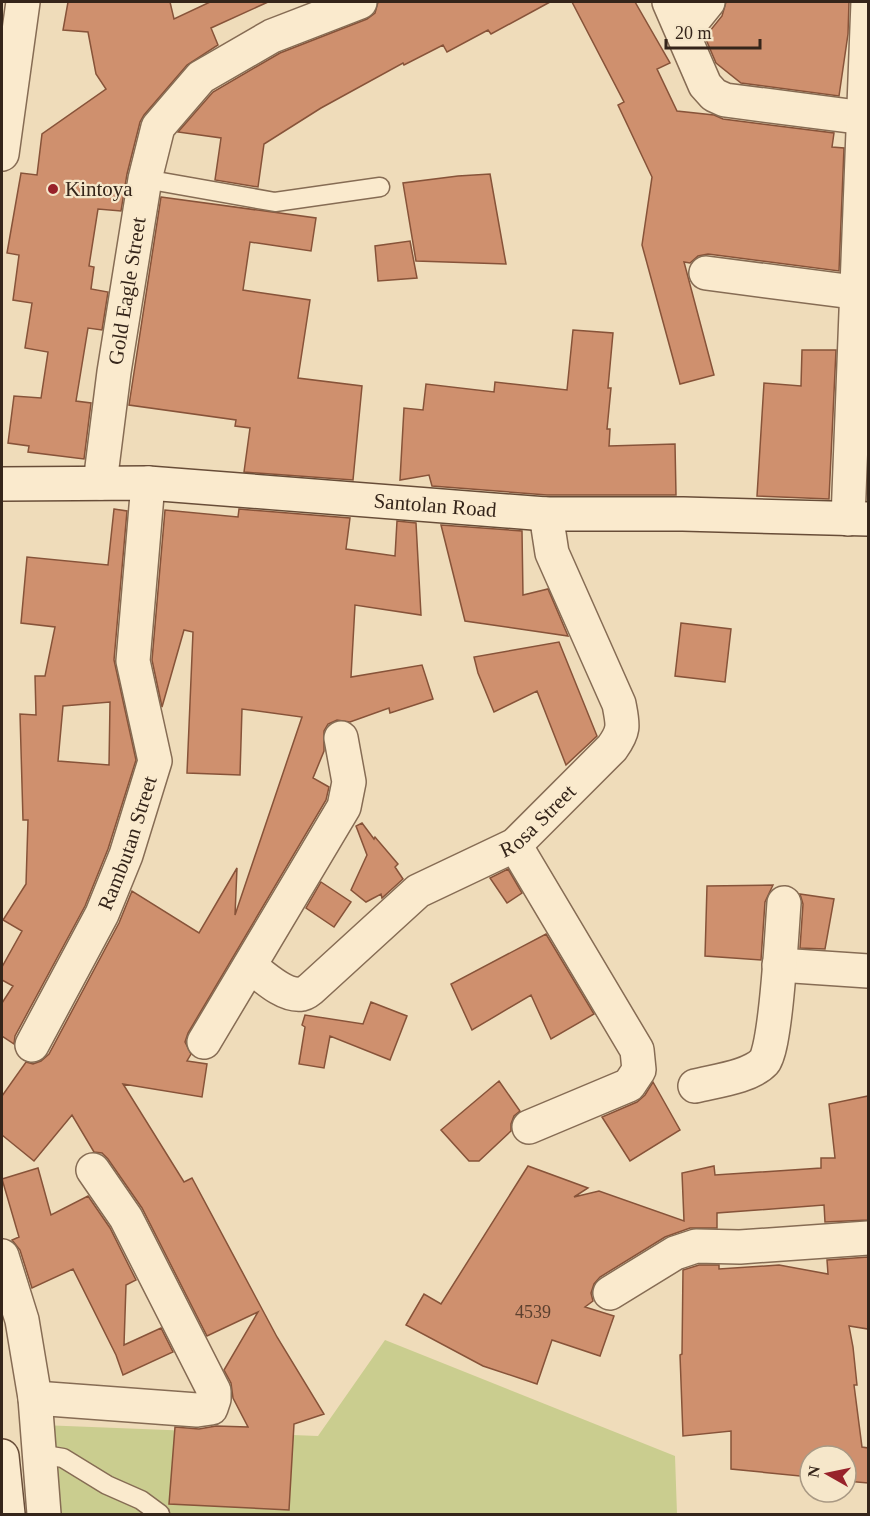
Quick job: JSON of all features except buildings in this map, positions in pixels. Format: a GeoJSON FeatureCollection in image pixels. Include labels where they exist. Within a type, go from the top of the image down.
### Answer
{"type":"FeatureCollection","features":[{"type":"Feature","properties":{"kind":"street"},"geometry":{"type":"LineString","coordinates":[[2,154],[23,2]]}},
{"type":"Feature","properties":{"kind":"street","name":"Gold Eagle Street"},"geometry":{"type":"LineString","coordinates":[[100,483],[114,372],[145,179],[158,127],[201,77],[272,36],[360,2]]}},
{"type":"Feature","properties":{"kind":"street"},"geometry":{"type":"LineString","coordinates":[[669,2],[705,85],[714,95],[725,100],[865,118]]}},
{"type":"Feature","properties":{"kind":"street"},"geometry":{"type":"LineString","coordinates":[[683,33],[708,2]]}},
{"type":"Feature","properties":{"kind":"street"},"geometry":{"type":"LineString","coordinates":[[858,519],[868,2]]}},
{"type":"Feature","properties":{"kind":"street"},"geometry":{"type":"LineString","coordinates":[[706,273],[862,293]]}},
{"type":"Feature","properties":{"kind":"street","name":"Santolan Road"},"geometry":{"type":"LineString","coordinates":[[2,484],[148,483],[546,514],[683,514],[858,519]]}},
{"type":"Feature","properties":{"kind":"street","name":"Rambutan Street"},"geometry":{"type":"LineString","coordinates":[[32,1045],[102,914],[126,855],[155,761],[133,662],[148,483]]}},
{"type":"Feature","properties":{"kind":"street","name":"Rosa Street"},"geometry":{"type":"LineString","coordinates":[[250,966],[280,988],[294,994],[303,994],[418,891],[515,845],[612,748],[621,735],[622,722],[619,704],[552,553],[546,514]]}},
{"type":"Feature","properties":{"kind":"street"},"geometry":{"type":"LineString","coordinates":[[204,1042],[344,807],[349,782],[341,738]]}},
{"type":"Feature","properties":{"kind":"street"},"geometry":{"type":"LineString","coordinates":[[515,845],[636,1050],[639,1070],[629,1085],[529,1127]]}},
{"type":"Feature","properties":{"kind":"street"},"geometry":{"type":"LineString","coordinates":[[695,1086],[752,1072],[766,1061],[773,1033],[784,903]]}},
{"type":"Feature","properties":{"kind":"street"},"geometry":{"type":"LineString","coordinates":[[779,965],[868,971]]}},
{"type":"Feature","properties":{"kind":"street"},"geometry":{"type":"LineString","coordinates":[[35,1398],[197,1410],[212,1408],[214,1391],[126,1218],[93,1170]]}},
{"type":"Feature","properties":{"kind":"street"},"geometry":{"type":"LineString","coordinates":[[610,1293],[675,1253],[696,1246],[740,1247],[868,1238]]}},
{"type":"Feature","properties":{"kind":"street"},"geometry":{"type":"LineString","coordinates":[[2,1256],[22,1320],[35,1398],[44,1515]]}},
{"type":"Feature","properties":{"kind":"street"},"geometry":{"type":"LineString","coordinates":[[2,1456],[8,1515]]}},
{"type":"Feature","properties":{"kind":"lane"},"geometry":{"type":"LineString","coordinates":[[145,179],[275,202],[380,187]]}},
{"type":"Feature","properties":{"kind":"lane"},"geometry":{"type":"LineString","coordinates":[[39,1454],[63,1458],[107,1485],[141,1500],[160,1515]]}},
{"type":"Feature","properties":{"kind":"green space"},"geometry":{"type":"Polygon","coordinates":[[[385,1340],[675,1456],[677,1514],[47,1514],[41,1425],[318,1436],[385,1340]]]}},
{"type":"Feature","properties":{"kind":"place","name":"Kintoya"},"geometry":{"type":"Point","coordinates":[53,189]}}]}
